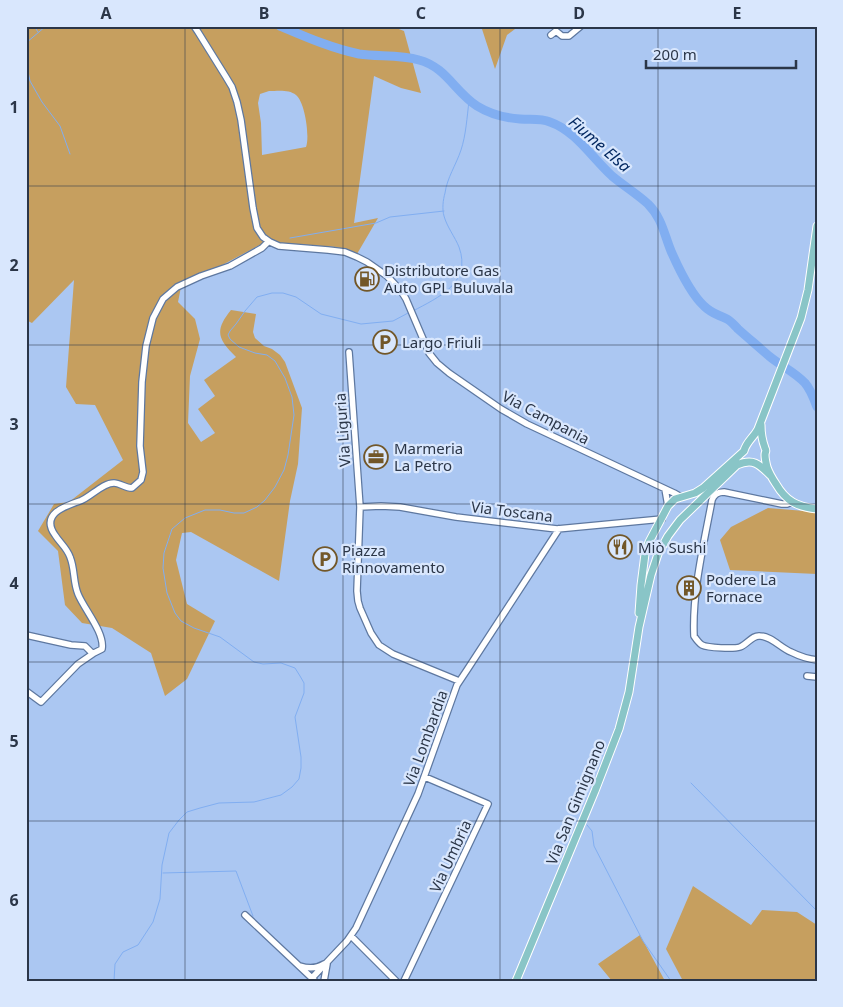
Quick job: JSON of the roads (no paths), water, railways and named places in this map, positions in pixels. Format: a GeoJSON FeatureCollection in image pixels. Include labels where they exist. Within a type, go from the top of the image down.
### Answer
{"type":"FeatureCollection","features":[{"type":"Feature","properties":{"kind":"main road"},"geometry":{"type":"LineString","coordinates":[[770,475],[745,457],[744,448],[756,433],[762,420],[799,324],[808,290],[817,226]]}},
{"type":"Feature","properties":{"kind":"main road"},"geometry":{"type":"LineString","coordinates":[[762,420],[762,444]]}},
{"type":"Feature","properties":{"kind":"main road"},"geometry":{"type":"LineString","coordinates":[[748,442],[756,440],[762,444],[766,450],[764,456],[770,475],[784,495],[792,502],[804,507],[817,509]]}},
{"type":"Feature","properties":{"kind":"main road"},"geometry":{"type":"LineString","coordinates":[[668,506],[673,500],[702,489],[744,451]]}},
{"type":"Feature","properties":{"kind":"main road","name":"Via San Gimignano"},"geometry":{"type":"LineString","coordinates":[[516,981],[618,733],[629,692],[639,628],[651,575],[658,554],[668,536],[682,518],[735,466],[760,461],[764,456]]}},
{"type":"Feature","properties":{"kind":"main road"},"geometry":{"type":"LineString","coordinates":[[681,497],[688,502],[688,512]]}},
{"type":"Feature","properties":{"kind":"main road","name":"Via San Gimignano"},"geometry":{"type":"LineString","coordinates":[[639,628],[640,585],[644,557],[668,506]]}},
{"type":"Feature","properties":{"kind":"main road"},"geometry":{"type":"LineString","coordinates":[[662,519],[682,518]]}},
{"type":"Feature","properties":{"kind":"street"},"geometry":{"type":"LineString","coordinates":[[26,692],[41,702],[78,664],[102,649],[103,645],[94,623],[78,594],[70,555],[65,546],[54,535],[50,528],[50,523],[52,516],[62,508],[83,500],[105,486],[113,483],[126,488],[132,488],[141,480],[143,472],[140,446],[142,382],[146,346],[153,318],[163,299],[177,286],[230,266],[262,248],[268,242],[260,235],[256,224],[237,102],[226,77],[194,26]]}},
{"type":"Feature","properties":{"kind":"street"},"geometry":{"type":"LineString","coordinates":[[551,35],[556,31],[562,36],[569,36],[581,26]]}},
{"type":"Feature","properties":{"kind":"street","name":"Via Campania"},"geometry":{"type":"LineString","coordinates":[[268,242],[282,246],[336,251],[357,257],[371,265],[399,288],[406,299],[428,351],[437,363],[449,373],[501,409],[532,427],[674,492],[681,497]]}},
{"type":"Feature","properties":{"kind":"street","name":"Via Liguria"},"geometry":{"type":"LineString","coordinates":[[349,352],[360,507]]}},
{"type":"Feature","properties":{"kind":"street"},"geometry":{"type":"LineString","coordinates":[[665,489],[668,506]]}},
{"type":"Feature","properties":{"kind":"street"},"geometry":{"type":"LineString","coordinates":[[792,502],[782,504],[727,493],[717,493],[712,500],[699,567],[693,625],[694,636],[702,645],[728,649],[740,647],[759,635],[767,637],[790,652],[817,660]]}},
{"type":"Feature","properties":{"kind":"street"},"geometry":{"type":"LineString","coordinates":[[360,507],[358,601],[376,642],[394,654],[460,680]]}},
{"type":"Feature","properties":{"kind":"street","name":"Via Toscana"},"geometry":{"type":"LineString","coordinates":[[360,507],[404,508],[451,516],[559,529],[662,519]]}},
{"type":"Feature","properties":{"kind":"street","name":"Via Lombardia"},"geometry":{"type":"LineString","coordinates":[[314,980],[350,936],[360,919],[425,777],[456,686],[559,529]]}},
{"type":"Feature","properties":{"kind":"street"},"geometry":{"type":"LineString","coordinates":[[26,635],[85,646],[94,653]]}},
{"type":"Feature","properties":{"kind":"street"},"geometry":{"type":"LineString","coordinates":[[807,676],[817,677]]}},
{"type":"Feature","properties":{"kind":"street","name":"Via Umbria"},"geometry":{"type":"LineString","coordinates":[[404,981],[488,804],[425,777]]}},
{"type":"Feature","properties":{"kind":"street"},"geometry":{"type":"LineString","coordinates":[[245,914],[314,980]]}},
{"type":"Feature","properties":{"kind":"street"},"geometry":{"type":"LineString","coordinates":[[350,936],[396,981]]}},
{"type":"Feature","properties":{"kind":"street"},"geometry":{"type":"LineString","coordinates":[[300,966],[314,968],[328,962]]}},
{"type":"Feature","properties":{"kind":"street","name":"Via Lombardia"},"geometry":{"type":"LineString","coordinates":[[324,981],[324,973],[328,962]]}},
{"type":"Feature","properties":{"kind":"waterway"},"geometry":{"type":"LineString","coordinates":[[34,26],[38,32]]}},
{"type":"Feature","properties":{"kind":"waterway"},"geometry":{"type":"LineString","coordinates":[[26,43],[46,26]]}},
{"type":"Feature","properties":{"kind":"waterway","name":"Fiume Elsa"},"geometry":{"type":"LineString","coordinates":[[280,26],[349,52],[404,57],[428,63],[443,74],[469,100],[482,109],[509,118],[546,121],[568,132],[612,176],[653,209],[660,221],[681,272],[699,301],[710,311],[730,321],[769,356],[801,379],[809,389],[817,407]]}},
{"type":"Feature","properties":{"kind":"waterway"},"geometry":{"type":"LineString","coordinates":[[26,62],[30,81],[42,102],[60,126],[70,154]]}},
{"type":"Feature","properties":{"kind":"waterway"},"geometry":{"type":"LineString","coordinates":[[413,311],[451,287],[461,270],[462,260],[459,247],[445,220],[443,205],[448,182],[463,144],[469,101]]}},
{"type":"Feature","properties":{"kind":"waterway"},"geometry":{"type":"LineString","coordinates":[[290,238],[376,223],[390,217],[444,211]]}},
{"type":"Feature","properties":{"kind":"waterway"},"geometry":{"type":"LineString","coordinates":[[114,981],[115,964],[123,952],[138,945],[153,922],[160,899],[162,865],[169,833],[179,820],[187,812],[219,803],[254,802],[281,795],[299,779],[301,768],[295,717],[304,693],[304,683],[295,668],[281,663],[263,664],[254,662],[220,637],[194,628],[181,621],[175,613],[167,593],[163,568],[164,553],[172,529],[185,518],[205,510],[244,513],[257,507],[275,487],[284,470],[288,455],[294,415],[292,397],[285,378],[275,361],[267,355],[239,347],[228,335],[257,297],[272,293],[283,293],[296,297],[321,314],[361,324],[393,321],[410,312]]}},
{"type":"Feature","properties":{"kind":"waterway"},"geometry":{"type":"LineString","coordinates":[[691,783],[817,911]]}},
{"type":"Feature","properties":{"kind":"waterway"},"geometry":{"type":"LineString","coordinates":[[587,825],[592,831],[594,846],[643,941],[671,981]]}},
{"type":"Feature","properties":{"kind":"waterway"},"geometry":{"type":"LineString","coordinates":[[163,873],[236,871],[253,916]]}},
{"type":"Feature","properties":{"kind":"place","name":"Distributore Gas Auto GPL Buluvala"},"geometry":{"type":"Point","coordinates":[367,279]}},
{"type":"Feature","properties":{"kind":"place","name":"Largo Friuli"},"geometry":{"type":"Point","coordinates":[385,342]}},
{"type":"Feature","properties":{"kind":"place","name":"Marmeria La Petro"},"geometry":{"type":"Point","coordinates":[376,457]}},
{"type":"Feature","properties":{"kind":"place","name":"Miò Sushi"},"geometry":{"type":"Point","coordinates":[620,547]}},
{"type":"Feature","properties":{"kind":"place","name":"Piazza Rinnovamento"},"geometry":{"type":"Point","coordinates":[325,559]}},
{"type":"Feature","properties":{"kind":"place","name":"Podere La Fornace"},"geometry":{"type":"Point","coordinates":[689,588]}}]}
